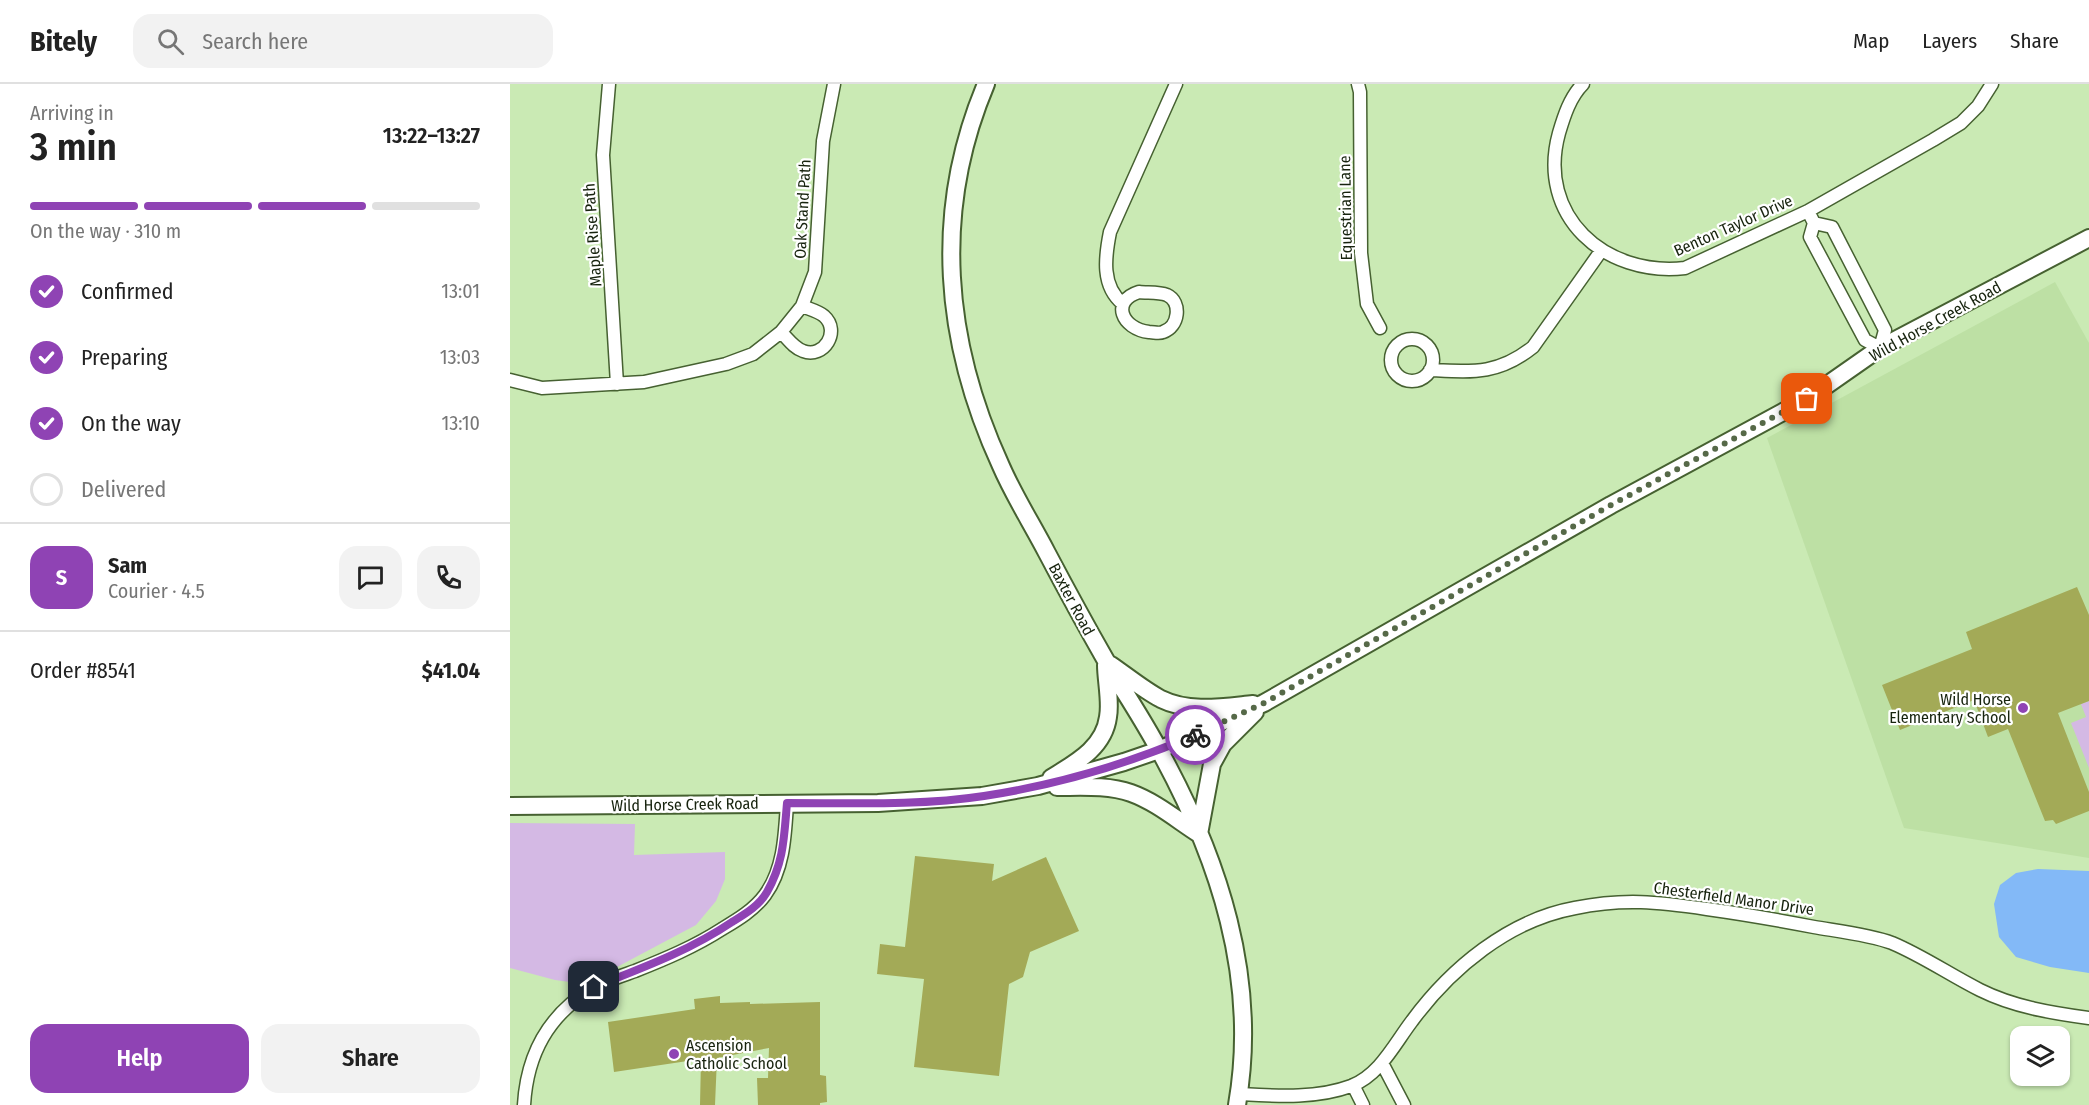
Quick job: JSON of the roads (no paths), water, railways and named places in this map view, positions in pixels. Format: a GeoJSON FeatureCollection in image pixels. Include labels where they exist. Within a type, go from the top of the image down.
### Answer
{"type":"FeatureCollection","features":[{"type":"Feature","properties":{"kind":"main road","name":"Baxter Road"},"geometry":{"type":"LineString","coordinates":[[986,84],[959,169],[954,211],[950,252],[954,312],[959,340],[979,410],[1001,467],[1105,661],[1159,750],[1209,854],[1235,946],[1242,1010],[1243,1054],[1238,1100]]}},
{"type":"Feature","properties":{"kind":"main road","name":"Wild Horse Creek Road"},"geometry":{"type":"LineString","coordinates":[[510,806],[929,801],[982,796],[1038,786],[1159,750],[1264,703],[1611,505],[1807,399],[1880,348],[2089,238]]}},
{"type":"Feature","properties":{"kind":"main road"},"geometry":{"type":"LineString","coordinates":[[1105,661],[1162,699],[1181,705],[1204,708],[1264,703]]}},
{"type":"Feature","properties":{"kind":"main road"},"geometry":{"type":"LineString","coordinates":[[1038,786],[1089,753],[1101,737],[1108,717],[1105,661]]}},
{"type":"Feature","properties":{"kind":"main road"},"geometry":{"type":"LineString","coordinates":[[1038,786],[1106,788],[1130,792],[1151,802],[1199,834],[1212,764],[1223,744],[1264,703]]}},
{"type":"Feature","properties":{"kind":"street","name":"Maple Rise Path"},"geometry":{"type":"LineString","coordinates":[[609,84],[603,156],[617,384]]}},
{"type":"Feature","properties":{"kind":"street","name":"Oak Stand Path"},"geometry":{"type":"LineString","coordinates":[[510,380],[542,388],[644,382],[726,364],[753,354],[782,332],[802,306],[815,272],[823,141],[834,84]]}},
{"type":"Feature","properties":{"kind":"street"},"geometry":{"type":"LineString","coordinates":[[1124,304],[1113,296],[1107,275],[1110,232],[1176,84]]}},
{"type":"Feature","properties":{"kind":"street","name":"Equestrian Lane"},"geometry":{"type":"LineString","coordinates":[[1358,84],[1361,253],[1367,304],[1382,331],[1395,346]]}},
{"type":"Feature","properties":{"kind":"street","name":"Benton Taylor Drive"},"geometry":{"type":"LineString","coordinates":[[1583,84],[1578,89],[1563,120],[1555,150],[1556,188],[1571,219],[1601,251],[1627,263],[1665,270],[1685,268],[1808,210],[1961,123],[1978,106],[1992,84]]}},
{"type":"Feature","properties":{"kind":"street"},"geometry":{"type":"LineString","coordinates":[[1808,210],[1814,223],[1810,237],[1865,340],[1880,348],[1885,330],[1832,227],[1814,223]]}},
{"type":"Feature","properties":{"kind":"street"},"geometry":{"type":"LineString","coordinates":[[1430,370],[1472,372],[1489,370],[1519,358],[1533,347],[1601,251]]}},
{"type":"Feature","properties":{"kind":"street"},"geometry":{"type":"LineString","coordinates":[[1139,292],[1166,294],[1175,304],[1177,317],[1174,324],[1164,332],[1140,331],[1126,321],[1123,312],[1124,304],[1127,298],[1139,292]]}},
{"type":"Feature","properties":{"kind":"street"},"geometry":{"type":"LineString","coordinates":[[782,332],[799,350],[812,353],[825,347],[831,334],[828,321],[817,312],[802,306]]}},
{"type":"Feature","properties":{"kind":"street"},"geometry":{"type":"LineString","coordinates":[[1410,339],[1422,342],[1427,346],[1432,357],[1430,370],[1420,379],[1401,378],[1391,362],[1395,346],[1410,339]]}},
{"type":"Feature","properties":{"kind":"street"},"geometry":{"type":"LineString","coordinates":[[524,1105],[525,1082],[536,1050],[547,1029],[565,1008],[594,987],[675,955],[705,940],[752,909],[765,894],[778,869],[784,849],[787,803]]}},
{"type":"Feature","properties":{"kind":"street","name":"Chesterfield Manor Drive"},"geometry":{"type":"LineString","coordinates":[[1238,1100],[1323,1093],[1353,1085],[1383,1063],[1412,1020],[1435,993],[1464,964],[1500,938],[1536,920],[1573,908],[1620,901],[1662,902],[1745,913],[1890,942],[1982,991],[2037,1010],[2089,1018]]}},
{"type":"Feature","properties":{"kind":"street"},"geometry":{"type":"LineString","coordinates":[[1383,1063],[1404,1105]]}},
{"type":"Feature","properties":{"kind":"street"},"geometry":{"type":"LineString","coordinates":[[1353,1085],[1363,1105]]}},
{"type":"Feature","properties":{"kind":"water"},"geometry":{"type":"Polygon","coordinates":[[[2038,869],[2089,871],[2089,973],[2050,967],[2016,957],[1999,937],[1994,904],[2000,885],[2016,873],[2038,869]]]}},
{"type":"Feature","properties":{"kind":"place","name":"Wild Horse Elementary School"},"geometry":{"type":"Point","coordinates":[2023,708]}},
{"type":"Feature","properties":{"kind":"place","name":"Ascension Catholic School"},"geometry":{"type":"Point","coordinates":[674,1054]}}]}
